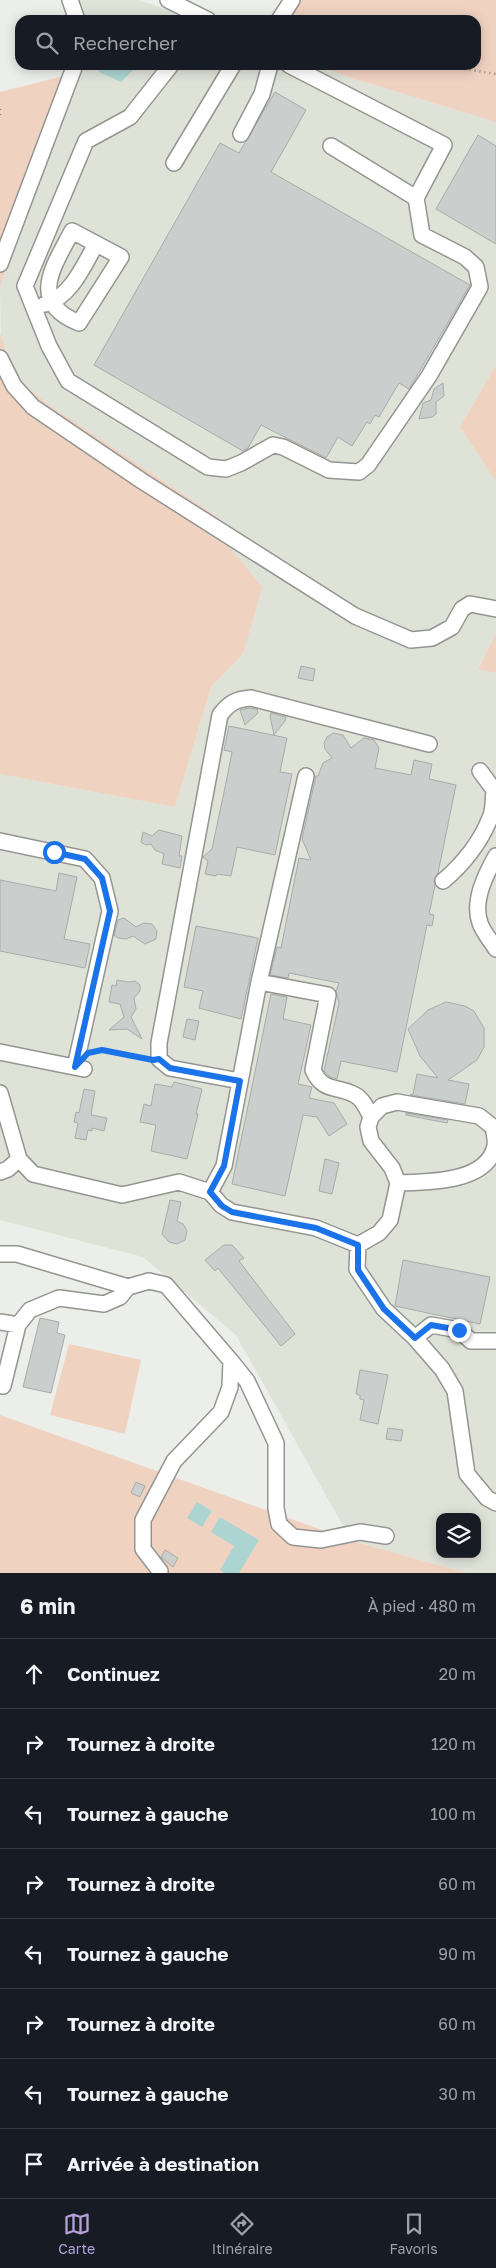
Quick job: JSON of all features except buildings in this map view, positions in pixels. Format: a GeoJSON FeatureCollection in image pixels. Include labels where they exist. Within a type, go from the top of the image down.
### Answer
{"type":"FeatureCollection","features":[{"type":"Feature","properties":{"kind":"street"},"geometry":{"type":"LineString","coordinates":[[70,0],[75,15]]}},
{"type":"Feature","properties":{"kind":"street"},"geometry":{"type":"LineString","coordinates":[[168,0],[195,15]]}},
{"type":"Feature","properties":{"kind":"street"},"geometry":{"type":"LineString","coordinates":[[282,15],[292,0]]}},
{"type":"Feature","properties":{"kind":"street"},"geometry":{"type":"LineString","coordinates":[[0,264],[73,70]]}},
{"type":"Feature","properties":{"kind":"street"},"geometry":{"type":"LineString","coordinates":[[167,70],[130,116],[86,141],[24,286],[49,346],[68,381],[208,467],[226,469],[273,445],[283,447],[329,470],[359,472],[368,465],[429,376],[480,287],[476,266],[465,257],[422,235],[416,198],[444,145],[299,70]]}},
{"type":"Feature","properties":{"kind":"street"},"geometry":{"type":"LineString","coordinates":[[174,163],[230,70]]}},
{"type":"Feature","properties":{"kind":"street"},"geometry":{"type":"LineString","coordinates":[[241,134],[262,94],[269,70]]}},
{"type":"Feature","properties":{"kind":"street"},"geometry":{"type":"LineString","coordinates":[[330,146],[416,198]]}},
{"type":"Feature","properties":{"kind":"street"},"geometry":{"type":"LineString","coordinates":[[72,231],[121,257],[79,324],[60,314],[52,302],[48,286],[50,276],[72,231]]}},
{"type":"Feature","properties":{"kind":"street"},"geometry":{"type":"LineString","coordinates":[[33,308],[52,302],[75,281],[96,244]]}},
{"type":"Feature","properties":{"kind":"street"},"geometry":{"type":"LineString","coordinates":[[0,358],[14,386],[33,407],[142,481],[355,616],[411,640],[432,638],[452,627],[462,609],[470,604],[496,609]]}},
{"type":"Feature","properties":{"kind":"street"},"geometry":{"type":"LineString","coordinates":[[240,1081],[170,1068],[159,1059],[159,1043],[220,715],[228,705],[238,699],[251,698],[429,744]]}},
{"type":"Feature","properties":{"kind":"street"},"geometry":{"type":"LineString","coordinates":[[443,881],[474,850],[491,816],[495,790],[480,771]]}},
{"type":"Feature","properties":{"kind":"street"},"geometry":{"type":"LineString","coordinates":[[210,1192],[224,1166],[259,982],[306,776]]}},
{"type":"Feature","properties":{"kind":"street"},"geometry":{"type":"LineString","coordinates":[[0,841],[85,859],[102,878],[110,911],[80,1068],[0,1052]]}},
{"type":"Feature","properties":{"kind":"street"},"geometry":{"type":"LineString","coordinates":[[496,856],[485,877],[478,909],[480,923],[496,949]]}},
{"type":"Feature","properties":{"kind":"street"},"geometry":{"type":"LineString","coordinates":[[480,923],[496,928]]}},
{"type":"Feature","properties":{"kind":"street"},"geometry":{"type":"LineString","coordinates":[[259,982],[328,995],[314,1070],[318,1081],[331,1088],[356,1095],[361,1099],[371,1117]]}},
{"type":"Feature","properties":{"kind":"street"},"geometry":{"type":"LineString","coordinates":[[0,1093],[20,1159],[33,1174],[122,1195],[179,1182],[210,1192],[222,1206],[232,1212],[316,1228],[358,1245]]}},
{"type":"Feature","properties":{"kind":"street"},"geometry":{"type":"LineString","coordinates":[[358,1245],[379,1233],[390,1220],[398,1183],[392,1168],[371,1141],[368,1127],[371,1117],[382,1106],[397,1102],[479,1116],[493,1127],[495,1145],[490,1159],[478,1170],[464,1176],[398,1183]]}},
{"type":"Feature","properties":{"kind":"street"},"geometry":{"type":"LineString","coordinates":[[0,1172],[8,1169],[20,1159]]}},
{"type":"Feature","properties":{"kind":"street"},"geometry":{"type":"LineString","coordinates":[[358,1245],[358,1270],[384,1309],[415,1338],[442,1369],[455,1391],[467,1474],[487,1498],[496,1503]]}},
{"type":"Feature","properties":{"kind":"street"},"geometry":{"type":"LineString","coordinates":[[0,1254],[17,1254],[128,1287]]}},
{"type":"Feature","properties":{"kind":"street"},"geometry":{"type":"LineString","coordinates":[[3,1386],[18,1326],[30,1310],[59,1298],[104,1304],[120,1297],[128,1287],[149,1280],[166,1285],[247,1381],[276,1443],[276,1508],[279,1524],[293,1537],[321,1540],[360,1532],[386,1536]]}},
{"type":"Feature","properties":{"kind":"street"},"geometry":{"type":"LineString","coordinates":[[0,1322],[18,1326]]}},
{"type":"Feature","properties":{"kind":"street"},"geometry":{"type":"LineString","coordinates":[[415,1338],[431,1325],[459,1330],[471,1341],[496,1341]]}},
{"type":"Feature","properties":{"kind":"street"},"geometry":{"type":"LineString","coordinates":[[160,1571],[143,1549],[142,1520],[174,1461],[221,1412],[230,1387],[231,1360]]}},
{"type":"Feature","properties":{"kind":"path"},"geometry":{"type":"LineString","coordinates":[[471,70],[496,74]]}},
{"type":"Feature","properties":{"kind":"path"},"geometry":{"type":"LineString","coordinates":[[0,109],[0,114]]}},
{"type":"Feature","properties":{"kind":"path"},"geometry":{"type":"LineString","coordinates":[[80,1068],[88,1053],[102,1050],[153,1060],[159,1059]]}},
{"type":"Feature","properties":{"kind":"shaded area"},"geometry":{"type":"Polygon","coordinates":[[[78,0],[138,0],[184,15],[82,15],[78,0]]]}},
{"type":"Feature","properties":{"kind":"shaded area"},"geometry":{"type":"Polygon","coordinates":[[[297,0],[496,0],[496,122],[331,70],[481,70],[481,15],[290,15],[297,0]]]}},
{"type":"Feature","properties":{"kind":"shaded area"},"geometry":{"type":"Polygon","coordinates":[[[80,70],[331,70],[496,122],[496,365],[460,427],[496,482],[496,634],[478,668],[496,673],[496,1573],[466,1573],[351,1540],[236,1335],[143,1257],[0,1220],[0,774],[175,807],[211,687],[243,654],[213,527],[219,518],[52,407],[22,383],[9,362],[1,339],[0,288],[8,260],[80,70]]]}},
{"type":"Feature","properties":{"kind":"shaded area"},"geometry":{"type":"Polygon","coordinates":[[[80,72],[8,260],[0,288],[0,92],[80,72]]]}},
{"type":"Feature","properties":{"kind":"shaded area"},"geometry":{"type":"Polygon","coordinates":[[[0,333],[9,362],[22,383],[52,407],[219,518],[213,527],[262,587],[243,654],[211,687],[175,807],[0,774],[0,333]]]}},
{"type":"Feature","properties":{"kind":"shaded area"},"geometry":{"type":"Polygon","coordinates":[[[496,365],[496,482],[460,427],[496,365]]]}},
{"type":"Feature","properties":{"kind":"shaded area"},"geometry":{"type":"Polygon","coordinates":[[[496,634],[496,673],[478,669],[496,634]]]}},
{"type":"Feature","properties":{"kind":"shaded area"},"geometry":{"type":"Polygon","coordinates":[[[69,1344],[141,1360],[125,1434],[50,1415],[69,1344]]]}},
{"type":"Feature","properties":{"kind":"shaded area"},"geometry":{"type":"Polygon","coordinates":[[[0,1415],[350,1540],[466,1573],[0,1573],[0,1415]]]}},
{"type":"Feature","properties":{"kind":"water"},"geometry":{"type":"Polygon","coordinates":[[[99,70],[133,70],[121,82],[99,72],[99,70]]]}},
{"type":"Feature","properties":{"kind":"water"},"geometry":{"type":"Polygon","coordinates":[[[197,1502],[212,1511],[202,1527],[187,1518],[197,1502]]]}},
{"type":"Feature","properties":{"kind":"water"},"geometry":{"type":"Polygon","coordinates":[[[220,1517],[259,1540],[239,1573],[224,1573],[220,1570],[234,1546],[211,1532],[220,1517]]]}},
{"type":"Feature","properties":{"kind":"route"},"geometry":{"type":"LineString","coordinates":[[54,852],[85,859],[102,878],[110,911],[75,1067],[88,1053],[102,1050],[153,1060],[159,1059],[170,1068],[240,1081],[224,1166],[210,1192],[222,1206],[232,1212],[316,1228],[358,1245],[358,1270],[384,1309],[415,1338],[431,1325],[459,1330]]}}]}
